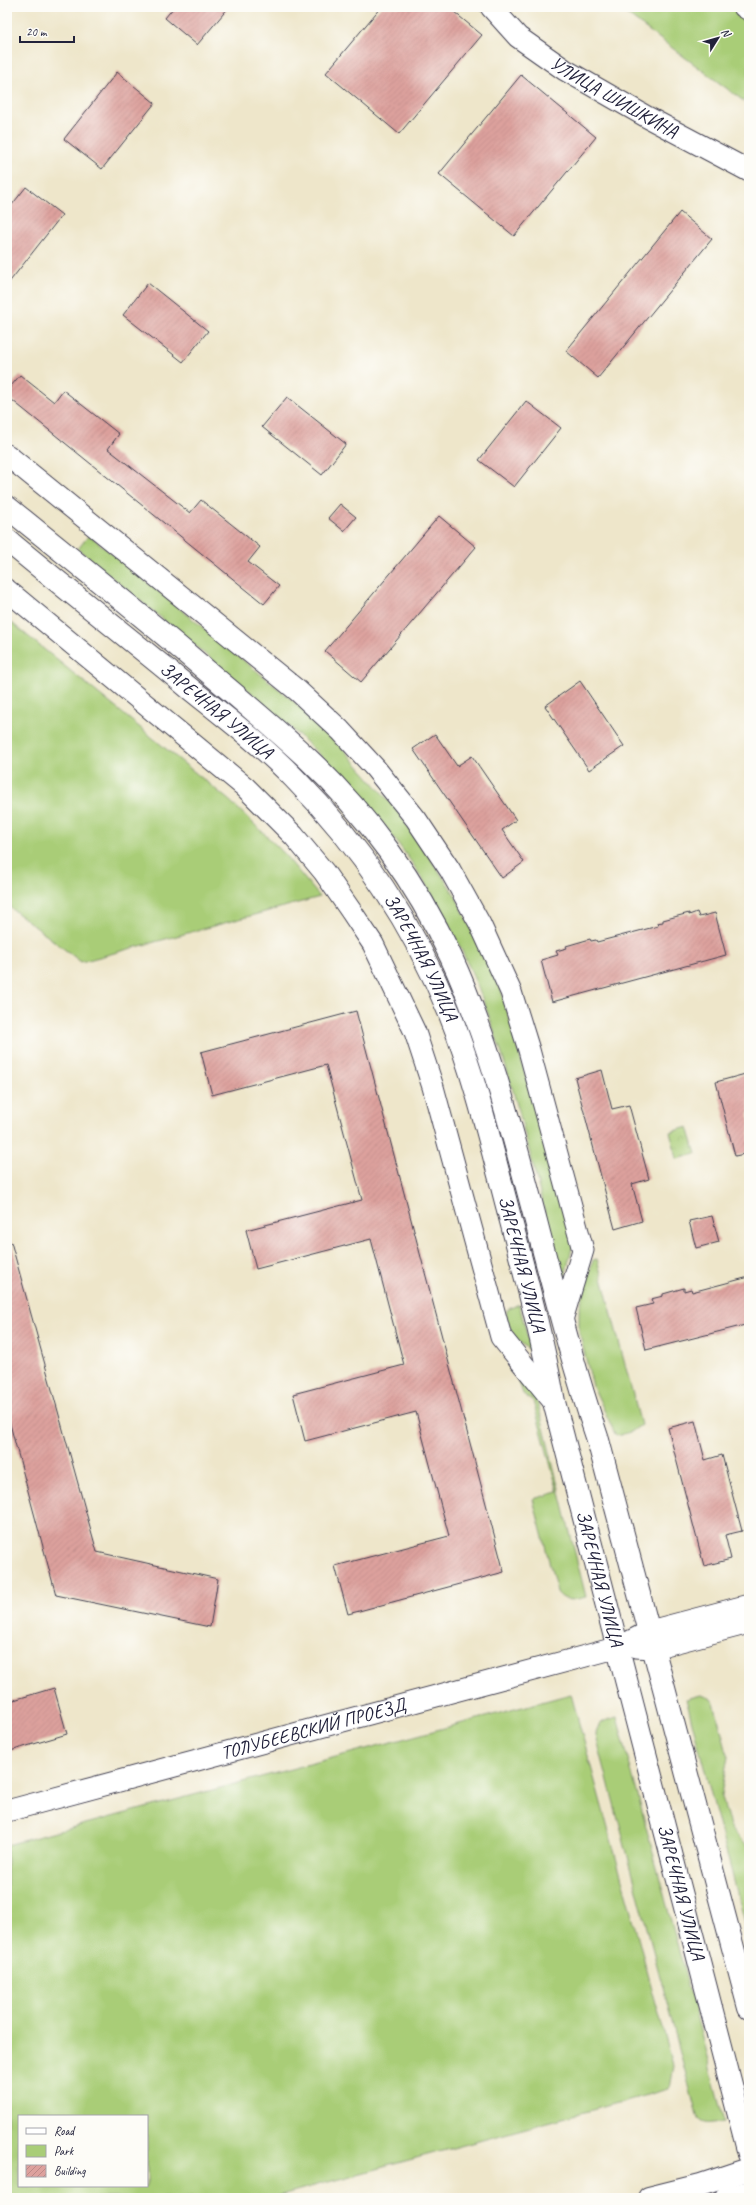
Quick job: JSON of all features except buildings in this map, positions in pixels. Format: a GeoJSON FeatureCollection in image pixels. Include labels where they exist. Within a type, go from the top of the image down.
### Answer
{"type":"FeatureCollection","features":[{"type":"Feature","properties":{"kind":"street","name":"УЛИЦА ШИШКИНА"},"geometry":{"type":"LineString","coordinates":[[491,7],[518,37],[564,70],[647,117],[749,171]]}},
{"type":"Feature","properties":{"kind":"street"},"geometry":{"type":"LineString","coordinates":[[744,7],[749,10]]}},
{"type":"Feature","properties":{"kind":"street"},"geometry":{"type":"LineString","coordinates":[[7,455],[298,691],[340,730],[375,768],[416,819],[450,870],[480,924],[511,992],[529,1050],[583,1250],[562,1320]]}},
{"type":"Feature","properties":{"kind":"street","name":"ЗАРЕЧНАЯ УЛИЦА"},"geometry":{"type":"LineString","coordinates":[[7,507],[193,659],[309,760],[367,824],[398,865],[427,911],[451,955],[471,1004],[495,1073],[580,1388],[598,1440],[749,2008]]}},
{"type":"Feature","properties":{"kind":"street","name":"ЗАРЕЧНАЯ УЛИЦА"},"geometry":{"type":"LineString","coordinates":[[7,540],[254,741],[293,777],[326,812],[379,880],[406,924],[429,967],[449,1013],[470,1073],[544,1348],[554,1402],[619,1647],[749,2154]]}},
{"type":"Feature","properties":{"kind":"street"},"geometry":{"type":"LineString","coordinates":[[7,590],[245,787],[294,836],[324,872],[351,911],[373,944],[392,981],[415,1032],[433,1087],[501,1337],[554,1402]]}},
{"type":"Feature","properties":{"kind":"street","name":"ТОЛУБЕЕВСКИЙ ПРОЕЗД"},"geometry":{"type":"LineString","coordinates":[[652,1639],[749,1604]]}},
{"type":"Feature","properties":{"kind":"street","name":"ТОЛУБЕЕВСКИЙ ПРОЕЗД"},"geometry":{"type":"LineString","coordinates":[[7,1811],[619,1647],[652,1639],[749,1622]]}},
{"type":"Feature","properties":{"kind":"street"},"geometry":{"type":"LineString","coordinates":[[649,2198],[749,2169]]}},
{"type":"Feature","properties":{"kind":"street"},"geometry":{"type":"LineString","coordinates":[[727,2198],[749,2192]]}},
{"type":"Feature","properties":{"kind":"green space"},"geometry":{"type":"Polygon","coordinates":[[[617,7],[749,7],[749,105],[617,7]]]}},
{"type":"Feature","properties":{"kind":"green space"},"geometry":{"type":"Polygon","coordinates":[[[89,535],[291,699],[333,737],[398,811],[455,895],[501,989],[573,1244],[565,1276],[561,1275],[519,1111],[494,1029],[462,951],[439,906],[413,864],[385,826],[354,790],[286,723],[78,549],[89,535]]]}},
{"type":"Feature","properties":{"kind":"green space"},"geometry":{"type":"Polygon","coordinates":[[[7,619],[230,801],[279,848],[320,897],[81,962],[7,905],[7,619]]]}},
{"type":"Feature","properties":{"kind":"green space"},"geometry":{"type":"Polygon","coordinates":[[[688,1127],[696,1154],[677,1159],[670,1132],[688,1127]]]}},
{"type":"Feature","properties":{"kind":"green space"},"geometry":{"type":"Polygon","coordinates":[[[597,1259],[641,1425],[631,1432],[616,1436],[593,1386],[579,1332],[579,1310],[593,1260],[597,1259]]]}},
{"type":"Feature","properties":{"kind":"green space"},"geometry":{"type":"Polygon","coordinates":[[[519,1304],[530,1346],[529,1349],[520,1342],[512,1332],[507,1321],[507,1310],[519,1304]]]}},
{"type":"Feature","properties":{"kind":"green space"},"geometry":{"type":"Polygon","coordinates":[[[519,1374],[532,1387],[537,1400],[586,1597],[570,1600],[563,1598],[557,1592],[533,1499],[558,1492],[533,1401],[523,1394],[517,1376],[519,1374]]]}},
{"type":"Feature","properties":{"kind":"green space"},"geometry":{"type":"Polygon","coordinates":[[[571,1694],[673,2065],[669,2089],[270,2198],[7,2198],[7,1845],[571,1694]]]}},
{"type":"Feature","properties":{"kind":"green space"},"geometry":{"type":"Polygon","coordinates":[[[701,1695],[710,1698],[714,1703],[728,1757],[721,1794],[730,1826],[749,1849],[749,1938],[686,1699],[701,1695]]]}},
{"type":"Feature","properties":{"kind":"green space"},"geometry":{"type":"Polygon","coordinates":[[[617,1717],[724,2121],[705,2123],[702,2122],[697,2116],[596,1736],[596,1731],[602,1722],[617,1717]]]}}]}
